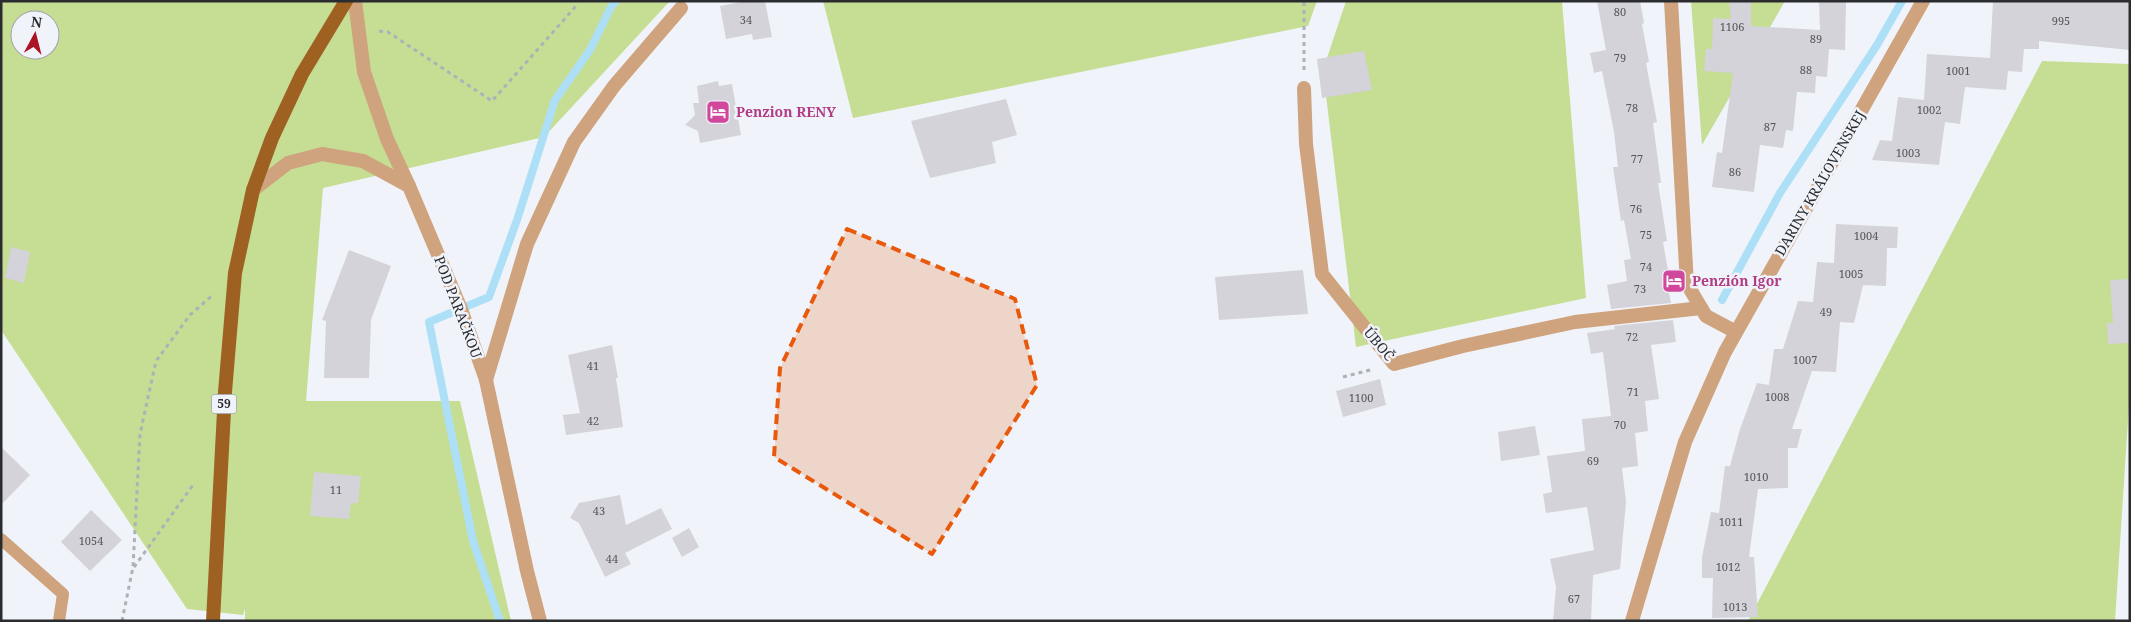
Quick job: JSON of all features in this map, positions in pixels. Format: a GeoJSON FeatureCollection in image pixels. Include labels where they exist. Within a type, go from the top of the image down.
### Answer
{"type":"FeatureCollection","features":[{"type":"Feature","properties":{"kind":"main road","name":"59"},"geometry":{"type":"LineString","coordinates":[[213,621],[224,392],[235,273],[253,190],[272,138],[302,74],[346,1]]}},
{"type":"Feature","properties":{"kind":"street","name":"POD PARAČKOU"},"geometry":{"type":"LineString","coordinates":[[354,1],[364,72],[387,139],[410,186],[461,309],[486,380],[527,571],[540,621]]}},
{"type":"Feature","properties":{"kind":"street"},"geometry":{"type":"LineString","coordinates":[[1671,1],[1687,284],[1706,316],[1736,332]]}},
{"type":"Feature","properties":{"kind":"street","name":"DARINY KRÁĽOVENSKEJ"},"geometry":{"type":"LineString","coordinates":[[1632,621],[1685,442],[1725,352],[1923,1]]}},
{"type":"Feature","properties":{"kind":"street"},"geometry":{"type":"LineString","coordinates":[[486,380],[527,244],[574,142],[614,86],[681,8]]}},
{"type":"Feature","properties":{"kind":"street","name":"ÚBOČ"},"geometry":{"type":"LineString","coordinates":[[1304,88],[1306,144],[1322,274],[1394,364],[1463,346],[1575,322],[1701,308]]}},
{"type":"Feature","properties":{"kind":"street"},"geometry":{"type":"LineString","coordinates":[[253,190],[288,163],[322,154],[363,160],[410,186]]}},
{"type":"Feature","properties":{"kind":"lane"},"geometry":{"type":"LineString","coordinates":[[1,539],[63,594],[59,621]]}},
{"type":"Feature","properties":{"kind":"path"},"geometry":{"type":"LineString","coordinates":[[1304,1],[1304,88]]}},
{"type":"Feature","properties":{"kind":"path"},"geometry":{"type":"LineString","coordinates":[[358,29],[388,32],[492,101],[576,6]]}},
{"type":"Feature","properties":{"kind":"path"},"geometry":{"type":"LineString","coordinates":[[122,621],[133,567],[140,434],[156,361],[190,315],[235,273]]}},
{"type":"Feature","properties":{"kind":"path"},"geometry":{"type":"LineString","coordinates":[[1343,377],[1394,364]]}},
{"type":"Feature","properties":{"kind":"path"},"geometry":{"type":"LineString","coordinates":[[133,567],[193,485]]}},
{"type":"Feature","properties":{"kind":"highlighted area"},"geometry":{"type":"Polygon","coordinates":[[[847,229],[1015,299],[1037,385],[932,554],[774,457],[780,368],[847,229]]]}},
{"type":"Feature","properties":{"kind":"green space"},"geometry":{"type":"Polygon","coordinates":[[[1,1],[670,1],[544,137],[323,188],[306,401],[460,401],[511,621],[245,621],[245,609],[243,615],[187,609],[1,330],[1,1]]]}},
{"type":"Feature","properties":{"kind":"green space"},"geometry":{"type":"Polygon","coordinates":[[[823,1],[1317,1],[1308,26],[853,118],[823,1]]]}},
{"type":"Feature","properties":{"kind":"green space"},"geometry":{"type":"Polygon","coordinates":[[[1346,1],[1562,1],[1586,298],[1356,347],[1323,70],[1346,1]]]}},
{"type":"Feature","properties":{"kind":"green space"},"geometry":{"type":"Polygon","coordinates":[[[1691,1],[1785,1],[1702,145],[1691,1]]]}},
{"type":"Feature","properties":{"kind":"green space"},"geometry":{"type":"Polygon","coordinates":[[[2042,61],[2130,64],[2130,389],[2115,621],[1748,621],[2042,61]]]}},
{"type":"Feature","properties":{"kind":"building"},"geometry":{"type":"Polygon","coordinates":[[[746,1],[765,1],[772,37],[753,40],[752,34],[726,39],[720,6],[746,1]]]}},
{"type":"Feature","properties":{"kind":"building"},"geometry":{"type":"Polygon","coordinates":[[[1597,1],[1640,1],[1649,62],[1646,63],[1657,122],[1653,123],[1661,183],[1658,183],[1667,241],[1663,242],[1672,293],[1669,293],[1671,303],[1611,309],[1607,285],[1627,281],[1624,260],[1631,259],[1624,220],[1621,221],[1613,167],[1618,167],[1614,132],[1602,71],[1594,73],[1590,53],[1606,50],[1597,1]]]}},
{"type":"Feature","properties":{"kind":"building"},"geometry":{"type":"Polygon","coordinates":[[[1729,1],[1751,1],[1751,26],[1820,30],[1819,1],[1846,1],[1845,50],[1829,49],[1827,77],[1816,76],[1815,93],[1797,92],[1793,131],[1786,130],[1783,148],[1760,145],[1754,192],[1712,187],[1717,152],[1722,153],[1733,73],[1704,71],[1706,49],[1712,49],[1713,18],[1731,19],[1729,1]]]}},
{"type":"Feature","properties":{"kind":"building"},"geometry":{"type":"Polygon","coordinates":[[[1993,1],[2130,1],[2130,50],[2039,41],[2039,49],[2024,49],[2022,72],[2008,71],[2006,90],[1965,87],[1960,124],[1945,122],[1939,165],[1872,160],[1880,140],[1892,141],[1898,97],[1924,100],[1927,54],[1990,58],[1993,1]]]}},
{"type":"Feature","properties":{"kind":"building"},"geometry":{"type":"Polygon","coordinates":[[[1364,51],[1372,90],[1322,98],[1317,59],[1364,51]]]}},
{"type":"Feature","properties":{"kind":"building"},"geometry":{"type":"Polygon","coordinates":[[[718,81],[719,86],[732,84],[741,135],[700,143],[698,131],[685,125],[695,115],[693,103],[699,103],[697,86],[718,81]]]}},
{"type":"Feature","properties":{"kind":"building"},"geometry":{"type":"Polygon","coordinates":[[[1006,99],[1017,135],[992,142],[996,163],[930,178],[911,121],[1006,99]]]}},
{"type":"Feature","properties":{"kind":"building"},"geometry":{"type":"Polygon","coordinates":[[[1836,224],[1898,227],[1897,248],[1887,248],[1886,286],[1863,285],[1854,323],[1840,322],[1836,372],[1812,371],[1792,429],[1802,429],[1797,448],[1788,448],[1788,488],[1758,489],[1749,557],[1754,557],[1758,617],[1712,618],[1713,578],[1702,578],[1702,557],[1711,512],[1719,513],[1725,466],[1730,466],[1740,429],[1757,383],[1769,385],[1774,349],[1783,349],[1798,301],[1813,302],[1817,262],[1834,263],[1836,224]]]}},
{"type":"Feature","properties":{"kind":"building"},"geometry":{"type":"Polygon","coordinates":[[[11,247],[30,252],[24,283],[5,278],[11,247]]]}},
{"type":"Feature","properties":{"kind":"building"},"geometry":{"type":"Polygon","coordinates":[[[349,250],[391,266],[371,320],[369,378],[324,378],[326,321],[322,320],[349,250]]]}},
{"type":"Feature","properties":{"kind":"building"},"geometry":{"type":"Polygon","coordinates":[[[1303,270],[1308,314],[1219,320],[1215,277],[1303,270]]]}},
{"type":"Feature","properties":{"kind":"building"},"geometry":{"type":"Polygon","coordinates":[[[2130,279],[2130,343],[2108,344],[2107,323],[2113,323],[2110,280],[2130,279]]]}},
{"type":"Feature","properties":{"kind":"building"},"geometry":{"type":"Polygon","coordinates":[[[1673,320],[1676,342],[1651,345],[1659,399],[1645,401],[1648,431],[1635,433],[1638,466],[1622,468],[1626,502],[1620,569],[1593,575],[1591,621],[1553,621],[1556,587],[1550,559],[1594,550],[1587,507],[1546,513],[1543,494],[1552,492],[1547,456],[1585,451],[1582,419],[1611,416],[1603,352],[1591,354],[1587,333],[1615,329],[1614,326],[1673,320]]]}},
{"type":"Feature","properties":{"kind":"building"},"geometry":{"type":"Polygon","coordinates":[[[612,345],[618,378],[616,378],[623,427],[566,435],[563,415],[580,413],[568,355],[612,345]]]}},
{"type":"Feature","properties":{"kind":"building"},"geometry":{"type":"Polygon","coordinates":[[[1380,379],[1386,405],[1343,417],[1336,391],[1380,379]]]}},
{"type":"Feature","properties":{"kind":"building"},"geometry":{"type":"Polygon","coordinates":[[[1535,426],[1540,455],[1501,461],[1498,432],[1535,426]]]}},
{"type":"Feature","properties":{"kind":"building"},"geometry":{"type":"Polygon","coordinates":[[[1,447],[30,475],[1,505],[1,447]]]}},
{"type":"Feature","properties":{"kind":"building"},"geometry":{"type":"Polygon","coordinates":[[[314,472],[361,476],[358,503],[351,503],[349,519],[310,516],[314,472]]]}},
{"type":"Feature","properties":{"kind":"building"},"geometry":{"type":"Polygon","coordinates":[[[620,495],[626,525],[661,508],[672,529],[625,553],[631,564],[605,577],[579,523],[570,518],[579,503],[620,495]]]}},
{"type":"Feature","properties":{"kind":"building"},"geometry":{"type":"Polygon","coordinates":[[[91,510],[122,540],[90,571],[61,542],[91,510]]]}},
{"type":"Feature","properties":{"kind":"building"},"geometry":{"type":"Polygon","coordinates":[[[689,528],[699,547],[682,557],[672,538],[689,528]]]}},
{"type":"Feature","properties":{"kind":"waterway"},"geometry":{"type":"LineString","coordinates":[[500,621],[473,541],[429,322],[489,297],[517,220],[555,100],[590,50],[611,7],[616,1]]}},
{"type":"Feature","properties":{"kind":"waterway"},"geometry":{"type":"LineString","coordinates":[[1722,300],[1780,193],[1877,45],[1902,1]]}},
{"type":"Feature","properties":{"kind":"place","name":"Penzion RENY"},"geometry":{"type":"Point","coordinates":[718,112]}},
{"type":"Feature","properties":{"kind":"place","name":"Penzión Igor"},"geometry":{"type":"Point","coordinates":[1674,281]}}]}
